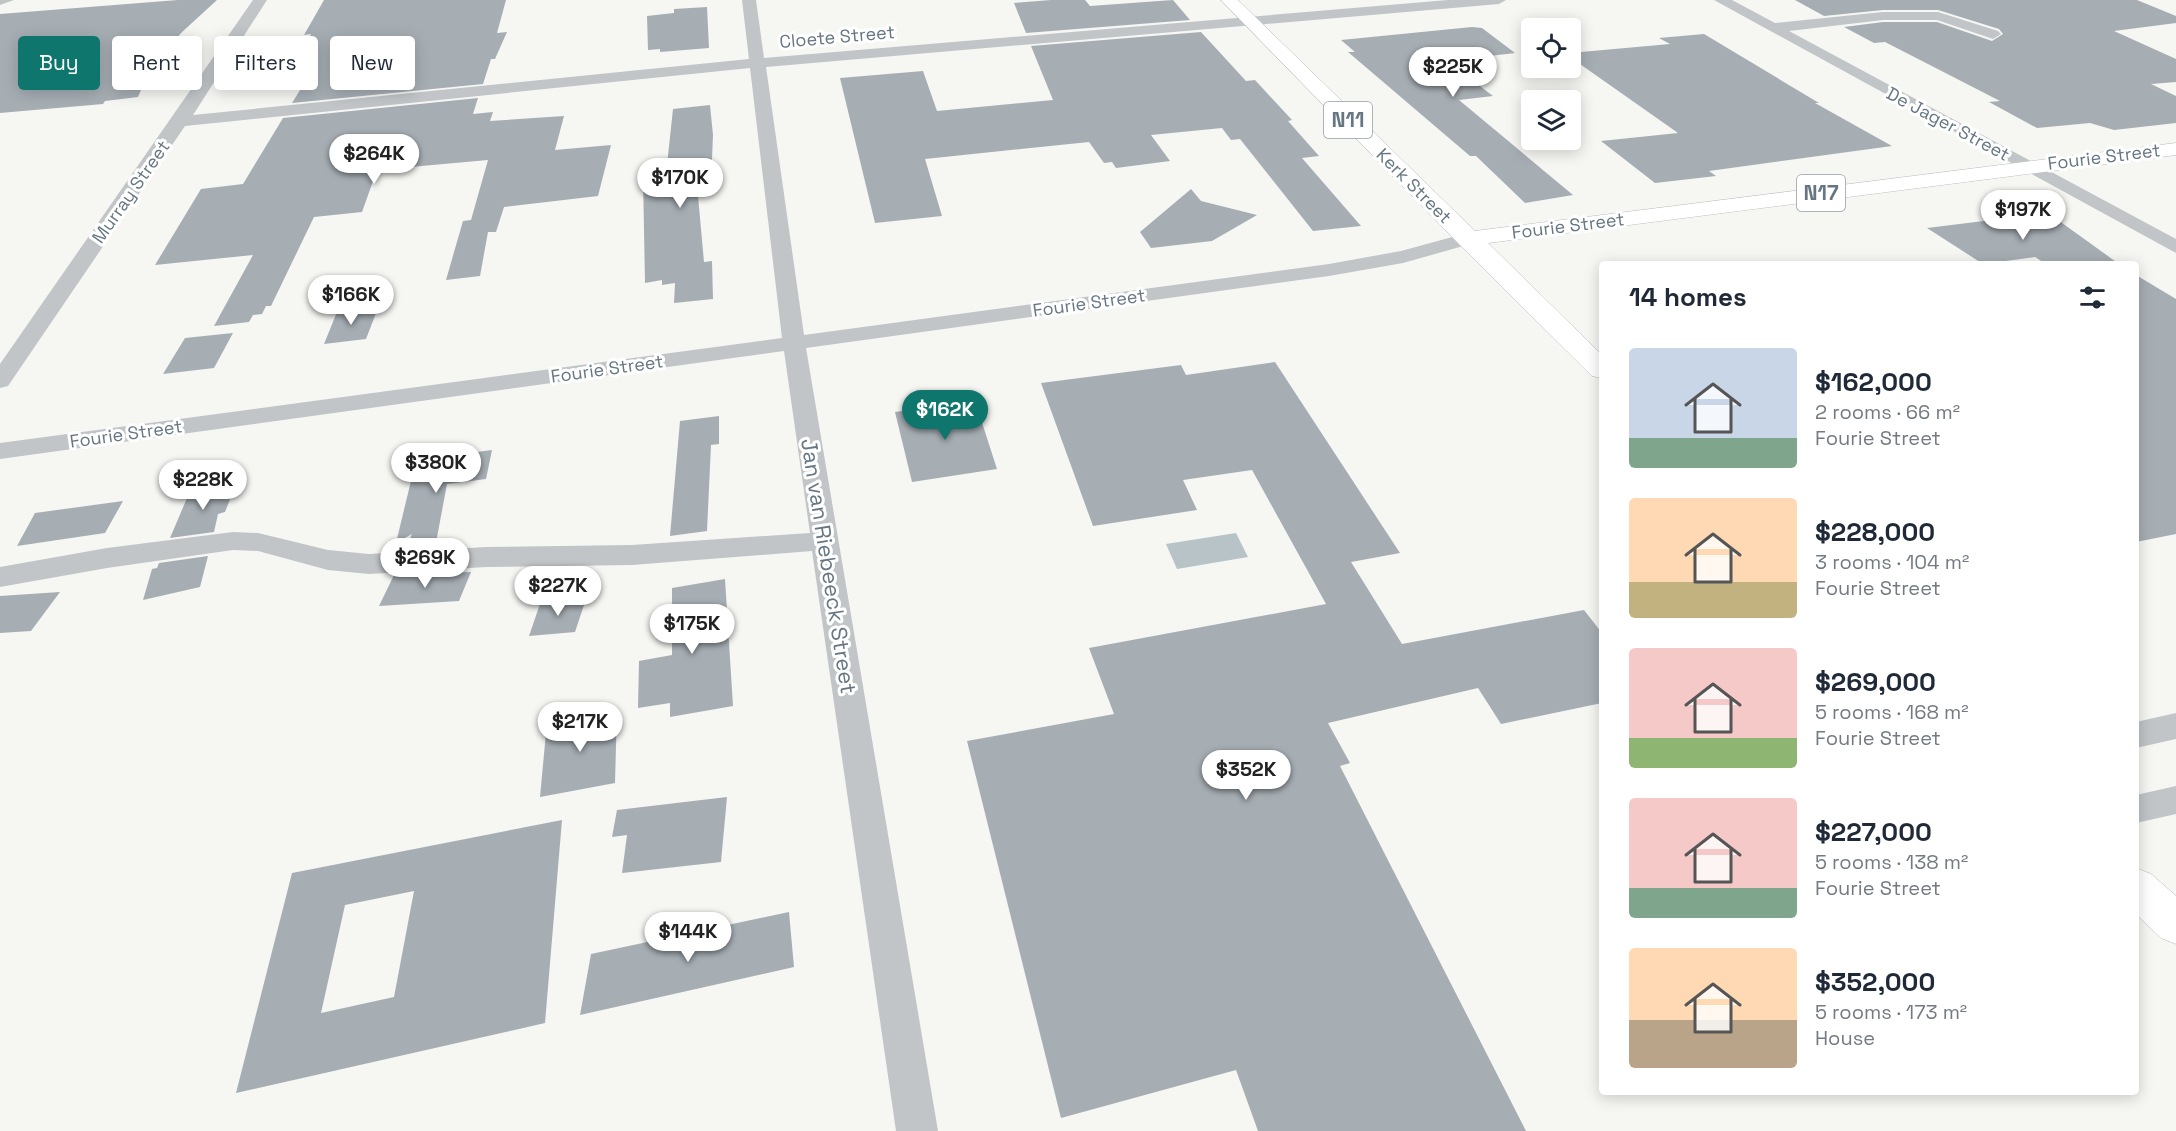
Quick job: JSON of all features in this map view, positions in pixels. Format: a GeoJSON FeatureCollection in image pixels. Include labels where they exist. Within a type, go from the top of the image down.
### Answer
{"type":"FeatureCollection","features":[{"type":"Feature","properties":{"kind":"highway","name":"Kerk Street"},"geometry":{"type":"LineString","coordinates":[[1229,0],[1467,239],[1599,367]]}},
{"type":"Feature","properties":{"kind":"highway","name":"Fourie Street"},"geometry":{"type":"LineString","coordinates":[[1467,239],[2176,149]]}},
{"type":"Feature","properties":{"kind":"highway"},"geometry":{"type":"LineString","coordinates":[[2139,890],[2176,924]]}},
{"type":"Feature","properties":{"kind":"street"},"geometry":{"type":"LineString","coordinates":[[0,1],[7,0]]}},
{"type":"Feature","properties":{"kind":"street","name":"Murray Street"},"geometry":{"type":"LineString","coordinates":[[0,381],[180,121],[260,0]]}},
{"type":"Feature","properties":{"kind":"street","name":"Jan van Riebeeck Street"},"geometry":{"type":"LineString","coordinates":[[749,0],[795,344],[917,1131]]}},
{"type":"Feature","properties":{"kind":"street","name":"Cloete Street"},"geometry":{"type":"LineString","coordinates":[[180,121],[757,63],[1248,21],[1320,17],[1498,0]]}},
{"type":"Feature","properties":{"kind":"street","name":"De Jager Street"},"geometry":{"type":"LineString","coordinates":[[1721,0],[2176,247]]}},
{"type":"Feature","properties":{"kind":"street"},"geometry":{"type":"LineString","coordinates":[[1772,28],[1883,16],[1938,16],[1992,34]]}},
{"type":"Feature","properties":{"kind":"street","name":"Fourie Street"},"geometry":{"type":"LineString","coordinates":[[0,451],[1329,270],[1403,257],[1467,239]]}},
{"type":"Feature","properties":{"kind":"street"},"geometry":{"type":"LineString","coordinates":[[0,577],[107,558],[233,542],[258,542],[328,560],[369,564],[486,556],[632,555],[825,541]]}},
{"type":"Feature","properties":{"kind":"street"},"geometry":{"type":"LineString","coordinates":[[2139,734],[2176,726]]}},
{"type":"Feature","properties":{"kind":"street"},"geometry":{"type":"LineString","coordinates":[[2139,807],[2176,800]]}},
{"type":"Feature","properties":{"kind":"shaded area"},"geometry":{"type":"Polygon","coordinates":[[[1236,533],[1248,557],[1177,569],[1166,544],[1236,533]]]}},
{"type":"Feature","properties":{"kind":"building"},"geometry":{"type":"Polygon","coordinates":[[[178,0],[217,0],[179,36],[112,36],[112,90],[141,90],[138,97],[105,101],[103,104],[0,113],[0,14],[178,0]]]}},
{"type":"Feature","properties":{"kind":"building"},"geometry":{"type":"Polygon","coordinates":[[[324,0],[506,0],[497,33],[507,32],[495,59],[491,59],[483,84],[292,103],[300,90],[318,90],[318,36],[304,35],[324,0]]]}},
{"type":"Feature","properties":{"kind":"building"},"geometry":{"type":"Polygon","coordinates":[[[1085,0],[1090,6],[1173,0],[1190,20],[1026,33],[1014,3],[1085,0]]]}},
{"type":"Feature","properties":{"kind":"building"},"geometry":{"type":"Polygon","coordinates":[[[1795,0],[2137,0],[2176,16],[2176,23],[2114,31],[2176,59],[2176,82],[2151,84],[2176,96],[2176,123],[2114,130],[2090,123],[2037,128],[1989,102],[2000,101],[1885,42],[1874,43],[1844,27],[1883,22],[1937,22],[1992,41],[2003,34],[1999,29],[1938,10],[1883,10],[1824,16],[1795,0]]]}},
{"type":"Feature","properties":{"kind":"building"},"geometry":{"type":"Polygon","coordinates":[[[707,7],[709,48],[660,52],[660,49],[648,50],[647,16],[674,13],[674,9],[707,7]]]}},
{"type":"Feature","properties":{"kind":"building"},"geometry":{"type":"Polygon","coordinates":[[[1472,27],[1482,28],[1515,53],[1447,61],[1493,96],[1459,100],[1573,195],[1525,203],[1476,156],[1470,156],[1348,52],[1355,52],[1341,40],[1472,27]]]}},
{"type":"Feature","properties":{"kind":"building"},"geometry":{"type":"Polygon","coordinates":[[[1201,32],[1246,81],[1255,80],[1292,120],[1288,121],[1319,156],[1302,158],[1361,226],[1313,231],[1240,139],[1231,140],[1222,128],[1151,135],[1170,161],[1116,168],[1112,162],[1104,163],[1089,142],[925,159],[942,216],[875,223],[840,78],[923,71],[937,111],[1053,100],[1031,46],[1201,32]]]}},
{"type":"Feature","properties":{"kind":"building"},"geometry":{"type":"Polygon","coordinates":[[[1704,34],[1819,103],[1815,103],[1892,146],[1709,171],[1716,176],[1655,183],[1601,141],[1678,133],[1581,65],[1581,52],[1670,44],[1659,38],[1704,34]]]}},
{"type":"Feature","properties":{"kind":"building"},"geometry":{"type":"Polygon","coordinates":[[[478,98],[473,114],[493,112],[490,121],[564,116],[555,150],[611,145],[598,196],[504,207],[496,232],[488,232],[480,276],[446,280],[463,221],[471,220],[488,160],[377,170],[362,212],[314,217],[271,306],[266,306],[262,314],[253,315],[249,322],[214,326],[253,255],[155,265],[201,189],[243,184],[283,118],[478,98]]]}},
{"type":"Feature","properties":{"kind":"building"},"geometry":{"type":"Polygon","coordinates":[[[710,105],[713,135],[711,183],[697,185],[704,262],[712,261],[713,299],[674,303],[675,283],[662,285],[662,280],[645,283],[643,177],[666,174],[673,109],[710,105]]]}},
{"type":"Feature","properties":{"kind":"building"},"geometry":{"type":"Polygon","coordinates":[[[1191,189],[1201,201],[1257,215],[1212,241],[1151,248],[1140,232],[1191,189]]]}},
{"type":"Feature","properties":{"kind":"building"},"geometry":{"type":"Polygon","coordinates":[[[2051,215],[2115,261],[2041,261],[2035,257],[2005,261],[1978,261],[1927,228],[2000,219],[1998,218],[2051,215]]]}},
{"type":"Feature","properties":{"kind":"building"},"geometry":{"type":"Polygon","coordinates":[[[2139,277],[2176,299],[2176,534],[2139,541],[2139,277]]]}},
{"type":"Feature","properties":{"kind":"building"},"geometry":{"type":"Polygon","coordinates":[[[378,308],[366,339],[324,344],[337,312],[378,308]]]}},
{"type":"Feature","properties":{"kind":"building"},"geometry":{"type":"Polygon","coordinates":[[[233,333],[214,368],[163,374],[185,338],[233,333]]]}},
{"type":"Feature","properties":{"kind":"building"},"geometry":{"type":"Polygon","coordinates":[[[1275,362],[1400,553],[1351,562],[1402,644],[1584,610],[1599,629],[1599,704],[1501,724],[1478,688],[1328,723],[1350,763],[1340,766],[1526,1131],[1258,1131],[1236,1070],[1061,1118],[967,741],[1114,714],[1089,648],[1326,604],[1252,470],[1183,480],[1197,510],[1093,526],[1041,383],[1181,365],[1186,375],[1275,362]]]}},
{"type":"Feature","properties":{"kind":"building"},"geometry":{"type":"Polygon","coordinates":[[[975,401],[997,469],[912,482],[895,412],[975,401]]]}},
{"type":"Feature","properties":{"kind":"building"},"geometry":{"type":"Polygon","coordinates":[[[719,416],[719,444],[711,445],[707,531],[670,536],[680,421],[719,416]]]}},
{"type":"Feature","properties":{"kind":"building"},"geometry":{"type":"Polygon","coordinates":[[[492,450],[486,479],[447,484],[435,548],[405,550],[412,534],[396,543],[416,460],[492,450]]]}},
{"type":"Feature","properties":{"kind":"building"},"geometry":{"type":"Polygon","coordinates":[[[236,484],[225,512],[218,514],[214,532],[170,538],[190,491],[236,484]]]}},
{"type":"Feature","properties":{"kind":"building"},"geometry":{"type":"Polygon","coordinates":[[[123,501],[105,533],[17,546],[35,513],[123,501]]]}},
{"type":"Feature","properties":{"kind":"building"},"geometry":{"type":"Polygon","coordinates":[[[208,556],[200,587],[143,600],[152,569],[157,568],[159,563],[208,556]]]}},
{"type":"Feature","properties":{"kind":"building"},"geometry":{"type":"Polygon","coordinates":[[[471,572],[459,601],[379,606],[394,575],[471,572]]]}},
{"type":"Feature","properties":{"kind":"building"},"geometry":{"type":"Polygon","coordinates":[[[725,579],[733,706],[670,717],[670,703],[638,708],[639,661],[672,655],[672,588],[725,579]]]}},
{"type":"Feature","properties":{"kind":"building"},"geometry":{"type":"Polygon","coordinates":[[[60,592],[31,631],[0,633],[0,596],[60,592]]]}},
{"type":"Feature","properties":{"kind":"building"},"geometry":{"type":"Polygon","coordinates":[[[586,599],[575,632],[529,636],[541,601],[586,599]]]}},
{"type":"Feature","properties":{"kind":"building"},"geometry":{"type":"Polygon","coordinates":[[[617,709],[615,783],[540,797],[547,722],[617,709]]]}},
{"type":"Feature","properties":{"kind":"building"},"geometry":{"type":"Polygon","coordinates":[[[727,797],[721,862],[622,873],[627,835],[612,837],[617,810],[727,797]]]}},
{"type":"Feature","properties":{"kind":"building"},"geometry":{"type":"Polygon","coordinates":[[[562,820],[545,1023],[236,1093],[292,873],[562,820]],[[414,891],[345,905],[321,1013],[394,997],[414,891]]]}},
{"type":"Feature","properties":{"kind":"building"},"geometry":{"type":"Polygon","coordinates":[[[789,912],[794,967],[580,1015],[591,954],[789,912]]]}}]}
